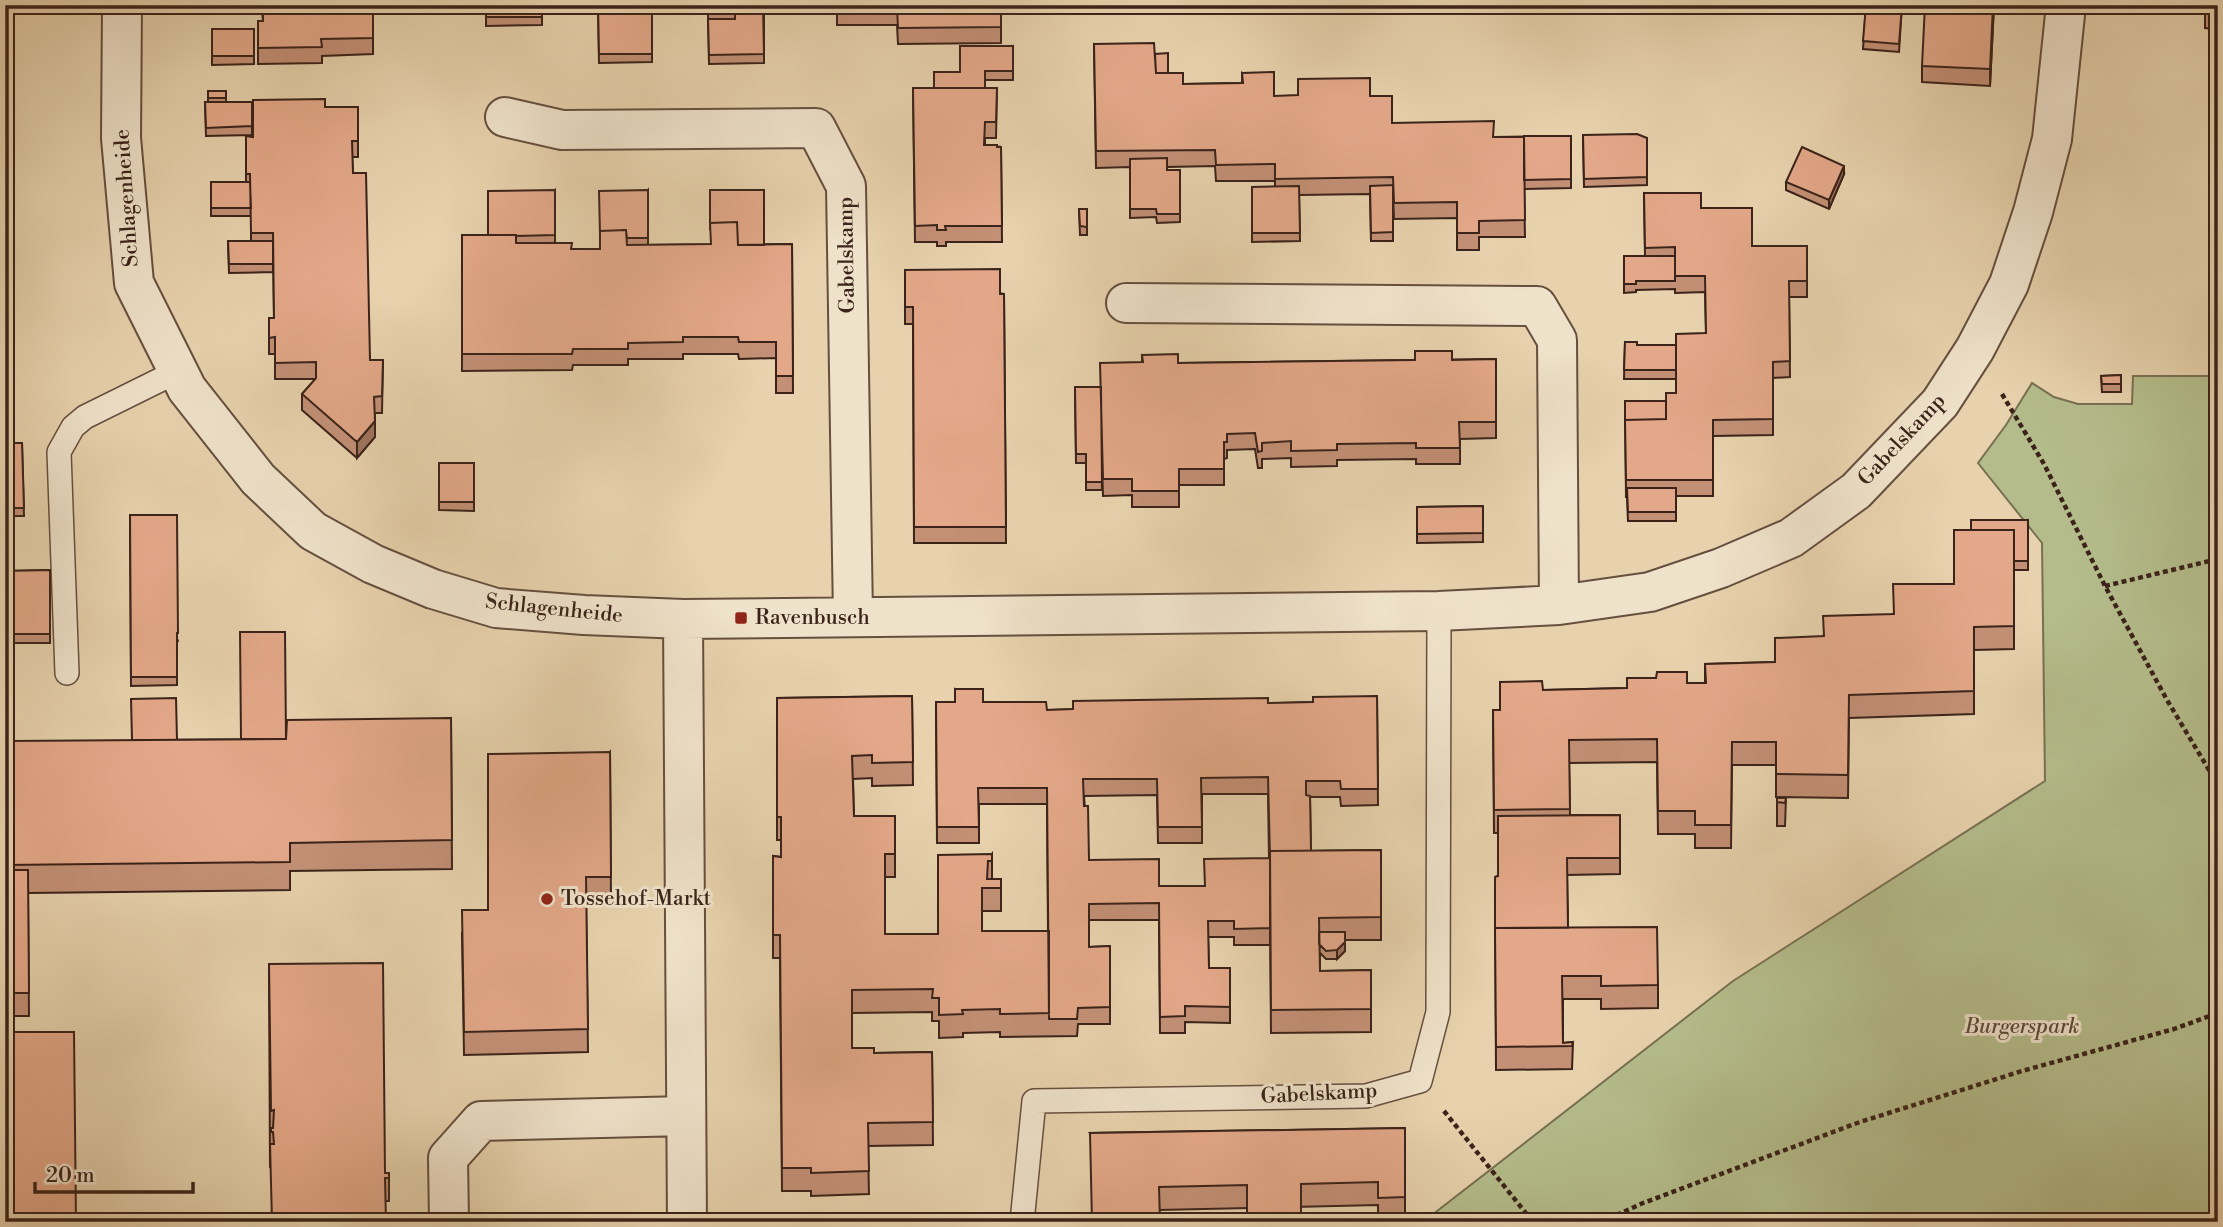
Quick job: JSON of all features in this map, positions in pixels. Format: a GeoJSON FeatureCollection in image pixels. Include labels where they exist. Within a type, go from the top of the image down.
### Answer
{"type":"FeatureCollection","features":[{"type":"Feature","properties":{"kind":"street","name":"Schlagenheide"},"geometry":{"type":"LineString","coordinates":[[122,5],[121,138],[134,283],[187,388],[258,479],[313,531],[373,564],[433,589],[496,608],[683,619]]}},
{"type":"Feature","properties":{"kind":"street","name":"Gabelskamp"},"geometry":{"type":"LineString","coordinates":[[683,619],[1439,611],[1559,605],[1650,592],[1721,568],[1791,538],[1856,491],[1940,403],[1975,349],[2009,284],[2033,212],[2052,139],[2066,5]]}},
{"type":"Feature","properties":{"kind":"street","name":"Gabelskamp"},"geometry":{"type":"LineString","coordinates":[[505,117],[562,130],[816,128],[846,186],[853,617]]}},
{"type":"Feature","properties":{"kind":"street"},"geometry":{"type":"LineString","coordinates":[[1126,303],[1536,306],[1557,341],[1559,605]]}},
{"type":"Feature","properties":{"kind":"street"},"geometry":{"type":"LineString","coordinates":[[683,619],[687,1222]]}},
{"type":"Feature","properties":{"kind":"street"},"geometry":{"type":"LineString","coordinates":[[449,1222],[447,1158],[481,1121],[686,1116]]}},
{"type":"Feature","properties":{"kind":"lane"},"geometry":{"type":"LineString","coordinates":[[67,673],[59,452],[73,427],[85,418],[178,371]]}},
{"type":"Feature","properties":{"kind":"lane"},"geometry":{"type":"LineString","coordinates":[[1420,1081],[1438,1012],[1439,611]]}},
{"type":"Feature","properties":{"kind":"lane","name":"Gabelskamp"},"geometry":{"type":"LineString","coordinates":[[1022,1222],[1034,1101],[1366,1096],[1420,1081]]}},
{"type":"Feature","properties":{"kind":"path"},"geometry":{"type":"LineString","coordinates":[[1975,349],[2044,464],[2105,586],[2167,700],[2218,785]]}},
{"type":"Feature","properties":{"kind":"path"},"geometry":{"type":"LineString","coordinates":[[2105,586],[2218,559]]}},
{"type":"Feature","properties":{"kind":"path"},"geometry":{"type":"LineString","coordinates":[[1601,1222],[1643,1203],[1860,1122],[2218,1013]]}},
{"type":"Feature","properties":{"kind":"path"},"geometry":{"type":"LineString","coordinates":[[1420,1081],[1533,1222]]}},
{"type":"Feature","properties":{"kind":"green space","name":"Burgerspark"},"geometry":{"type":"Polygon","coordinates":[[[2133,376],[2218,376],[2218,1222],[1423,1222],[1733,981],[2045,781],[2042,543],[1978,463],[2032,383],[2054,397],[2078,404],[2132,404],[2133,376]]]}},
{"type":"Feature","properties":{"kind":"building"},"geometry":{"type":"Polygon","coordinates":[[[263,5],[373,5],[373,38],[321,39],[322,47],[258,48],[258,21],[263,21],[263,5]]]}},
{"type":"Feature","properties":{"kind":"building"},"geometry":{"type":"Polygon","coordinates":[[[486,5],[542,5],[542,17],[486,17],[486,5]]]}},
{"type":"Feature","properties":{"kind":"building"},"geometry":{"type":"Polygon","coordinates":[[[598,5],[652,5],[652,54],[599,54],[598,5]]]}},
{"type":"Feature","properties":{"kind":"building"},"geometry":{"type":"Polygon","coordinates":[[[708,5],[735,5],[735,12],[708,12],[708,5]]]}},
{"type":"Feature","properties":{"kind":"building"},"geometry":{"type":"Polygon","coordinates":[[[735,5],[763,5],[764,54],[709,55],[708,19],[735,19],[735,5]]]}},
{"type":"Feature","properties":{"kind":"building"},"geometry":{"type":"Polygon","coordinates":[[[837,5],[1001,5],[1001,27],[898,28],[897,8],[837,9],[837,5]]]}},
{"type":"Feature","properties":{"kind":"building"},"geometry":{"type":"Polygon","coordinates":[[[1866,5],[1902,5],[1899,44],[1863,41],[1866,5]]]}},
{"type":"Feature","properties":{"kind":"building"},"geometry":{"type":"Polygon","coordinates":[[[1925,5],[1993,5],[1990,69],[1922,66],[1925,5]]]}},
{"type":"Feature","properties":{"kind":"building"},"geometry":{"type":"Polygon","coordinates":[[[2206,5],[2218,5],[2216,96],[2213,96],[2214,6],[2206,5]]]}},
{"type":"Feature","properties":{"kind":"building"},"geometry":{"type":"Polygon","coordinates":[[[212,29],[254,29],[254,56],[212,56],[212,29]]]}},
{"type":"Feature","properties":{"kind":"building"},"geometry":{"type":"Polygon","coordinates":[[[1154,43],[1156,73],[1183,73],[1183,84],[1243,83],[1242,73],[1274,72],[1274,96],[1298,95],[1298,79],[1370,78],[1370,96],[1392,96],[1392,123],[1494,121],[1493,137],[1524,137],[1525,220],[1479,221],[1479,233],[1457,233],[1457,202],[1394,203],[1393,177],[1275,179],[1275,164],[1216,165],[1215,150],[1096,151],[1094,44],[1154,43]]]}},
{"type":"Feature","properties":{"kind":"building"},"geometry":{"type":"Polygon","coordinates":[[[960,46],[1013,46],[1013,71],[985,71],[985,88],[934,88],[934,72],[960,72],[960,46]]]}},
{"type":"Feature","properties":{"kind":"building"},"geometry":{"type":"Polygon","coordinates":[[[1168,53],[1168,73],[1156,73],[1155,54],[1168,53]]]}},
{"type":"Feature","properties":{"kind":"building"},"geometry":{"type":"Polygon","coordinates":[[[913,88],[997,88],[996,122],[985,122],[984,145],[1001,147],[1002,226],[945,226],[946,230],[937,230],[937,225],[915,226],[913,88]]]}},
{"type":"Feature","properties":{"kind":"building"},"geometry":{"type":"Polygon","coordinates":[[[208,91],[226,91],[226,98],[208,98],[208,91]]]}},
{"type":"Feature","properties":{"kind":"building"},"geometry":{"type":"Polygon","coordinates":[[[325,99],[325,107],[358,107],[358,141],[352,141],[353,173],[366,173],[370,360],[383,360],[382,396],[374,397],[375,421],[357,442],[302,394],[316,378],[316,362],[275,363],[275,337],[269,338],[269,318],[274,318],[273,233],[251,233],[246,136],[253,137],[253,100],[325,99]]]}},
{"type":"Feature","properties":{"kind":"building"},"geometry":{"type":"Polygon","coordinates":[[[205,102],[252,102],[252,126],[206,128],[205,102]]]}},
{"type":"Feature","properties":{"kind":"building"},"geometry":{"type":"Polygon","coordinates":[[[1637,134],[1647,138],[1647,177],[1584,179],[1583,135],[1637,134]]]}},
{"type":"Feature","properties":{"kind":"building"},"geometry":{"type":"Polygon","coordinates":[[[1524,136],[1571,136],[1571,179],[1524,180],[1524,136]]]}},
{"type":"Feature","properties":{"kind":"building"},"geometry":{"type":"Polygon","coordinates":[[[1802,147],[1844,166],[1829,200],[1786,182],[1802,147]]]}},
{"type":"Feature","properties":{"kind":"building"},"geometry":{"type":"Polygon","coordinates":[[[1167,158],[1167,170],[1180,170],[1180,214],[1157,214],[1156,209],[1130,209],[1130,159],[1167,158]]]}},
{"type":"Feature","properties":{"kind":"building"},"geometry":{"type":"Polygon","coordinates":[[[211,182],[250,182],[251,208],[211,208],[211,182]]]}},
{"type":"Feature","properties":{"kind":"building"},"geometry":{"type":"Polygon","coordinates":[[[1393,185],[1393,232],[1371,233],[1370,186],[1393,185]]]}},
{"type":"Feature","properties":{"kind":"building"},"geometry":{"type":"Polygon","coordinates":[[[1299,186],[1300,233],[1252,233],[1252,187],[1299,186]]]}},
{"type":"Feature","properties":{"kind":"building"},"geometry":{"type":"Polygon","coordinates":[[[555,190],[555,235],[488,235],[488,191],[555,190]]]}},
{"type":"Feature","properties":{"kind":"building"},"geometry":{"type":"Polygon","coordinates":[[[648,190],[648,238],[627,238],[626,230],[600,231],[600,235],[599,191],[648,190]]]}},
{"type":"Feature","properties":{"kind":"building"},"geometry":{"type":"Polygon","coordinates":[[[710,190],[764,190],[764,245],[738,245],[737,222],[710,223],[710,190]]]}},
{"type":"Feature","properties":{"kind":"building"},"geometry":{"type":"Polygon","coordinates":[[[1644,193],[1701,193],[1701,208],[1752,208],[1752,246],[1807,246],[1807,281],[1789,281],[1790,361],[1773,362],[1773,419],[1713,420],[1713,480],[1626,480],[1625,420],[1666,419],[1666,393],[1676,393],[1676,334],[1706,333],[1705,276],[1675,276],[1675,247],[1645,248],[1644,193]]]}},
{"type":"Feature","properties":{"kind":"building"},"geometry":{"type":"Polygon","coordinates":[[[1079,209],[1087,209],[1087,227],[1080,226],[1079,209]]]}},
{"type":"Feature","properties":{"kind":"building"},"geometry":{"type":"Polygon","coordinates":[[[737,222],[738,245],[792,244],[793,376],[776,376],[776,342],[739,342],[738,337],[683,337],[683,342],[628,343],[628,349],[573,349],[572,354],[462,354],[462,235],[516,235],[516,243],[572,243],[571,249],[600,249],[600,231],[626,230],[627,245],[711,244],[710,223],[737,222]]]}},
{"type":"Feature","properties":{"kind":"building"},"geometry":{"type":"Polygon","coordinates":[[[228,241],[273,241],[273,264],[229,264],[228,241]]]}},
{"type":"Feature","properties":{"kind":"building"},"geometry":{"type":"Polygon","coordinates":[[[1624,256],[1675,256],[1675,281],[1636,281],[1636,284],[1624,284],[1624,256]]]}},
{"type":"Feature","properties":{"kind":"building"},"geometry":{"type":"Polygon","coordinates":[[[1000,269],[1000,294],[1004,294],[1006,527],[914,527],[913,307],[905,307],[905,270],[1000,269]]]}},
{"type":"Feature","properties":{"kind":"building"},"geometry":{"type":"Polygon","coordinates":[[[1625,342],[1637,342],[1637,345],[1676,345],[1676,370],[1624,370],[1625,342]]]}},
{"type":"Feature","properties":{"kind":"building"},"geometry":{"type":"Polygon","coordinates":[[[1415,351],[1452,351],[1452,360],[1496,359],[1496,422],[1459,422],[1460,448],[1416,448],[1416,443],[1337,444],[1337,450],[1291,451],[1291,441],[1262,443],[1262,451],[1258,452],[1255,433],[1227,434],[1227,442],[1224,442],[1224,469],[1179,469],[1179,491],[1132,491],[1132,479],[1103,479],[1100,363],[1143,362],[1142,355],[1178,354],[1178,363],[1415,360],[1415,351]]]}},
{"type":"Feature","properties":{"kind":"building"},"geometry":{"type":"Polygon","coordinates":[[[2121,375],[2121,384],[2102,384],[2101,376],[2121,375]]]}},
{"type":"Feature","properties":{"kind":"building"},"geometry":{"type":"Polygon","coordinates":[[[1075,387],[1101,387],[1102,482],[1086,482],[1086,454],[1076,454],[1075,387]]]}},
{"type":"Feature","properties":{"kind":"building"},"geometry":{"type":"Polygon","coordinates":[[[1625,401],[1666,401],[1666,419],[1625,420],[1625,401]]]}},
{"type":"Feature","properties":{"kind":"building"},"geometry":{"type":"Polygon","coordinates":[[[5,443],[22,443],[24,508],[5,508],[5,443]]]}},
{"type":"Feature","properties":{"kind":"building"},"geometry":{"type":"Polygon","coordinates":[[[439,463],[474,463],[474,502],[439,502],[439,463]]]}},
{"type":"Feature","properties":{"kind":"building"},"geometry":{"type":"Polygon","coordinates":[[[1627,488],[1676,488],[1676,512],[1628,512],[1627,488]]]}},
{"type":"Feature","properties":{"kind":"building"},"geometry":{"type":"Polygon","coordinates":[[[1483,506],[1483,533],[1417,534],[1417,507],[1483,506]]]}},
{"type":"Feature","properties":{"kind":"building"},"geometry":{"type":"Polygon","coordinates":[[[130,515],[177,515],[177,677],[131,677],[130,515]]]}},
{"type":"Feature","properties":{"kind":"building"},"geometry":{"type":"Polygon","coordinates":[[[1971,520],[2028,520],[2028,561],[2014,561],[2014,530],[1971,530],[1971,520]]]}},
{"type":"Feature","properties":{"kind":"building"},"geometry":{"type":"Polygon","coordinates":[[[1954,530],[2014,530],[2014,626],[1974,627],[1974,691],[1849,695],[1848,775],[1776,774],[1776,742],[1732,742],[1731,825],[1695,825],[1695,811],[1658,811],[1657,739],[1569,740],[1570,809],[1494,810],[1493,710],[1500,710],[1500,682],[1542,681],[1543,690],[1627,688],[1627,678],[1656,678],[1657,672],[1687,672],[1687,683],[1706,683],[1705,664],[1775,662],[1775,638],[1824,636],[1823,616],[1894,614],[1893,584],[1954,584],[1954,530]]]}},
{"type":"Feature","properties":{"kind":"building"},"geometry":{"type":"Polygon","coordinates":[[[50,570],[50,634],[11,634],[10,620],[5,620],[5,571],[50,570]]]}},
{"type":"Feature","properties":{"kind":"building"},"geometry":{"type":"Polygon","coordinates":[[[5,620],[10,620],[11,633],[5,633],[5,620]]]}},
{"type":"Feature","properties":{"kind":"building"},"geometry":{"type":"Polygon","coordinates":[[[240,632],[285,632],[286,739],[241,739],[240,632]]]}},
{"type":"Feature","properties":{"kind":"building"},"geometry":{"type":"Polygon","coordinates":[[[5,653],[10,653],[12,691],[5,691],[5,653]]]}},
{"type":"Feature","properties":{"kind":"building"},"geometry":{"type":"Polygon","coordinates":[[[955,689],[983,689],[983,702],[1046,702],[1047,710],[1073,709],[1073,701],[1268,698],[1268,703],[1313,702],[1313,697],[1377,696],[1378,789],[1341,789],[1340,781],[1306,781],[1306,795],[1310,796],[1311,851],[1270,851],[1270,857],[1268,777],[1201,778],[1202,827],[1158,827],[1157,779],[1083,779],[1084,806],[1088,806],[1089,860],[1159,859],[1159,886],[1205,886],[1204,859],[1270,858],[1270,928],[1234,929],[1234,921],[1208,921],[1209,968],[1230,968],[1230,1007],[1185,1006],[1185,1016],[1160,1017],[1159,903],[1089,904],[1089,947],[1110,946],[1110,1007],[1078,1008],[1077,1019],[1049,1019],[1047,788],[978,788],[979,827],[937,827],[936,702],[955,702],[955,689]]]}},
{"type":"Feature","properties":{"kind":"building"},"geometry":{"type":"Polygon","coordinates":[[[912,696],[913,762],[872,763],[872,755],[852,756],[854,816],[895,816],[895,854],[885,854],[885,934],[938,934],[938,855],[992,854],[992,861],[988,861],[987,879],[1001,879],[1001,888],[982,888],[982,931],[1049,931],[1049,1013],[1000,1014],[1000,1009],[962,1010],[963,1014],[939,1015],[939,998],[932,998],[933,989],[852,990],[852,1048],[874,1048],[874,1053],[932,1052],[933,1122],[868,1123],[869,1171],[811,1173],[811,1168],[782,1168],[780,935],[773,935],[773,856],[781,857],[781,817],[777,817],[777,698],[912,696]]]}},
{"type":"Feature","properties":{"kind":"building"},"geometry":{"type":"Polygon","coordinates":[[[176,698],[177,740],[132,740],[131,699],[176,698]]]}},
{"type":"Feature","properties":{"kind":"building"},"geometry":{"type":"Polygon","coordinates":[[[451,718],[452,840],[290,843],[290,862],[5,865],[5,741],[286,739],[287,720],[451,718]]]}},
{"type":"Feature","properties":{"kind":"building"},"geometry":{"type":"Polygon","coordinates":[[[610,752],[611,877],[586,877],[588,1029],[464,1032],[462,910],[488,910],[488,754],[610,752]]]}},
{"type":"Feature","properties":{"kind":"building"},"geometry":{"type":"Polygon","coordinates":[[[1777,798],[1786,798],[1785,803],[1777,802],[1777,798]]]}},
{"type":"Feature","properties":{"kind":"building"},"geometry":{"type":"Polygon","coordinates":[[[1620,815],[1620,858],[1567,858],[1568,928],[1495,928],[1498,816],[1620,815]]]}},
{"type":"Feature","properties":{"kind":"building"},"geometry":{"type":"Polygon","coordinates":[[[1381,850],[1381,917],[1319,918],[1320,971],[1371,970],[1371,1009],[1271,1010],[1270,851],[1381,850]]]}},
{"type":"Feature","properties":{"kind":"building"},"geometry":{"type":"Polygon","coordinates":[[[5,870],[28,870],[29,993],[5,993],[5,870]]]}},
{"type":"Feature","properties":{"kind":"building"},"geometry":{"type":"Polygon","coordinates":[[[1657,927],[1658,985],[1601,986],[1601,976],[1562,976],[1563,1043],[1573,1042],[1572,1046],[1496,1047],[1495,928],[1657,927]]]}},
{"type":"Feature","properties":{"kind":"building"},"geometry":{"type":"Polygon","coordinates":[[[1319,932],[1345,932],[1345,942],[1337,950],[1326,951],[1319,944],[1319,932]]]}},
{"type":"Feature","properties":{"kind":"building"},"geometry":{"type":"Polygon","coordinates":[[[383,963],[385,1173],[389,1173],[389,1178],[385,1178],[386,1222],[272,1222],[270,1144],[274,1144],[271,1128],[274,1110],[271,1111],[269,964],[383,963]]]}},
{"type":"Feature","properties":{"kind":"building"},"geometry":{"type":"Polygon","coordinates":[[[5,1032],[74,1032],[76,1222],[5,1222],[5,1032]]]}},
{"type":"Feature","properties":{"kind":"building"},"geometry":{"type":"Polygon","coordinates":[[[1405,1128],[1405,1197],[1378,1198],[1378,1182],[1301,1184],[1301,1222],[1247,1222],[1247,1185],[1159,1187],[1160,1222],[1092,1222],[1090,1133],[1405,1128]]]}},
{"type":"Feature","properties":{"kind":"place","name":"Ravenbusch"},"geometry":{"type":"Point","coordinates":[741,618]}},
{"type":"Feature","properties":{"kind":"place","name":"Tossehof-Markt"},"geometry":{"type":"Point","coordinates":[547,899]}}]}
